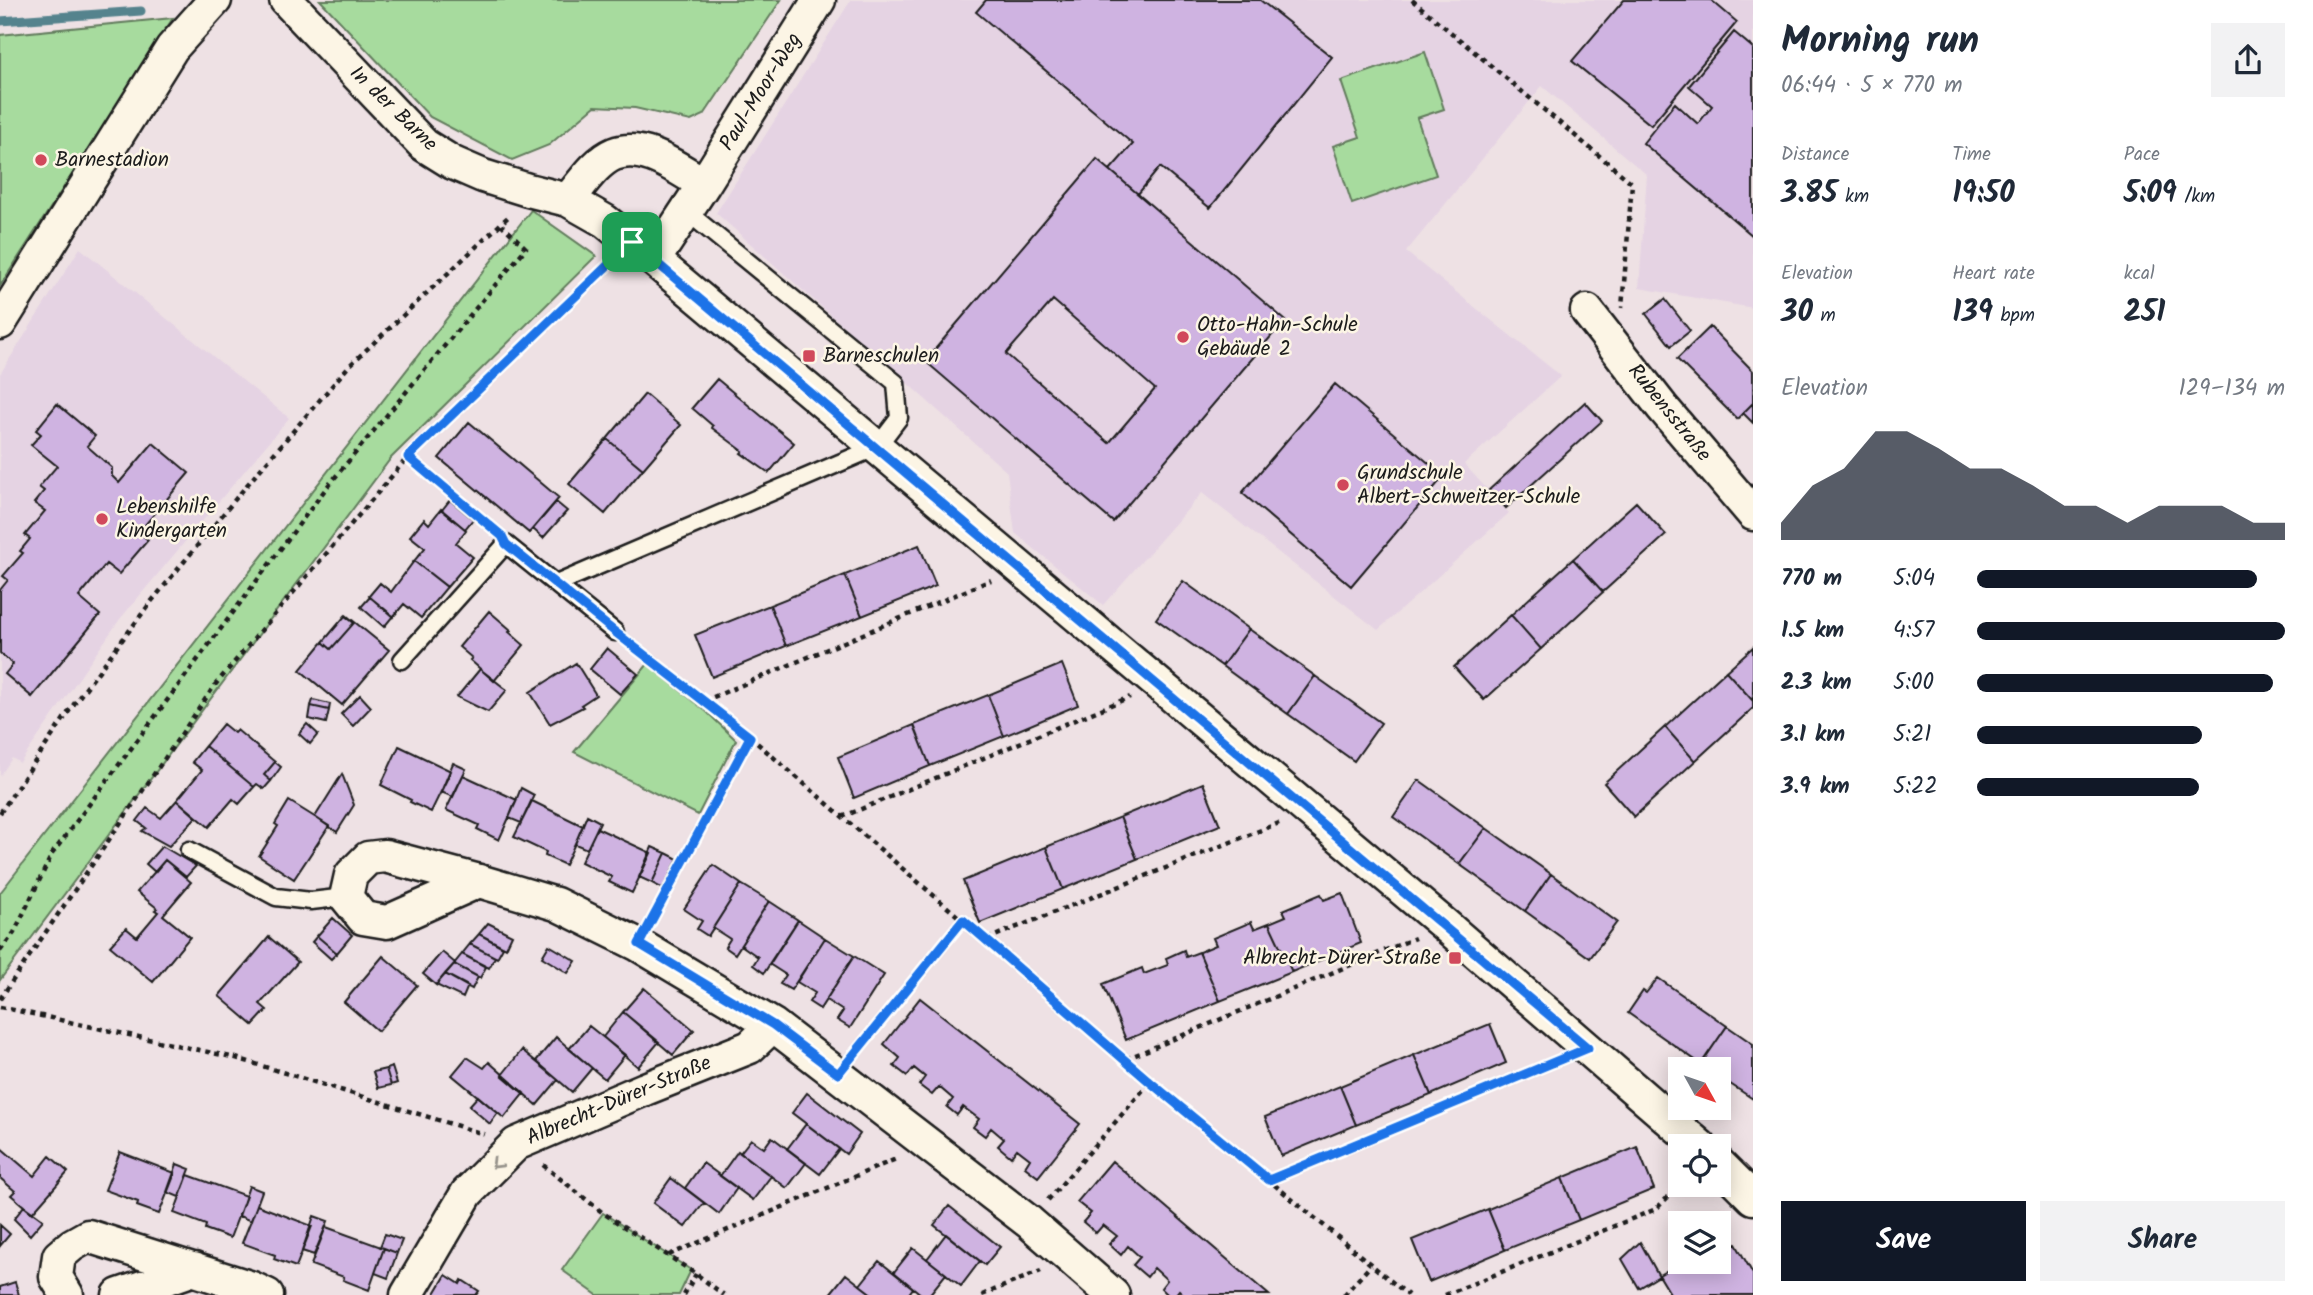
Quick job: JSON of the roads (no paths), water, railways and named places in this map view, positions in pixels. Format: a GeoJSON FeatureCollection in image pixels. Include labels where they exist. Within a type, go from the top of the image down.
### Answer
{"type":"FeatureCollection","features":[{"type":"Feature","properties":{"kind":"street"},"geometry":{"type":"LineString","coordinates":[[0,323],[172,48],[215,0]]}},
{"type":"Feature","properties":{"kind":"street","name":"In der Barne"},"geometry":{"type":"LineString","coordinates":[[286,0],[424,145],[453,163],[528,191],[568,200],[605,221],[643,251],[1310,811],[1686,1134]]}},
{"type":"Feature","properties":{"kind":"street","name":"Paul-Moor-Weg"},"geometry":{"type":"LineString","coordinates":[[643,251],[686,211],[819,0]]}},
{"type":"Feature","properties":{"kind":"street"},"geometry":{"type":"LineString","coordinates":[[568,200],[595,169],[615,154],[638,151],[660,159],[704,184]]}},
{"type":"Feature","properties":{"kind":"street","name":"Rubensstraße"},"geometry":{"type":"LineString","coordinates":[[1596,323],[1662,407],[1753,514]]}},
{"type":"Feature","properties":{"kind":"street"},"geometry":{"type":"LineString","coordinates":[[479,881],[387,922],[363,918],[346,897],[351,874],[368,858],[385,856],[479,881],[556,904],[639,944],[773,1025],[1029,1222],[1112,1295]]}},
{"type":"Feature","properties":{"kind":"street","name":"Albrecht-Dürer-Straße"},"geometry":{"type":"LineString","coordinates":[[407,1295],[467,1193],[516,1144],[750,1047],[773,1025]]}},
{"type":"Feature","properties":{"kind":"street"},"geometry":{"type":"LineString","coordinates":[[1731,1176],[1753,1198]]}},
{"type":"Feature","properties":{"kind":"street"},"geometry":{"type":"LineString","coordinates":[[67,1295],[56,1277],[58,1256],[88,1236],[267,1295]]}},
{"type":"Feature","properties":{"kind":"street"},"geometry":{"type":"LineString","coordinates":[[120,1295],[194,1269]]}},
{"type":"Feature","properties":{"kind":"lane"},"geometry":{"type":"LineString","coordinates":[[556,584],[877,447],[899,418],[896,383],[686,211]]}},
{"type":"Feature","properties":{"kind":"lane"},"geometry":{"type":"LineString","coordinates":[[402,660],[506,544],[615,632]]}},
{"type":"Feature","properties":{"kind":"lane"},"geometry":{"type":"LineString","coordinates":[[189,850],[276,898],[311,901],[346,897]]}},
{"type":"Feature","properties":{"kind":"waterway"},"geometry":{"type":"LineString","coordinates":[[0,21],[141,11]]}},
{"type":"Feature","properties":{"kind":"place","name":"Barnestadion"},"geometry":{"type":"Point","coordinates":[41,160]}},
{"type":"Feature","properties":{"kind":"place","name":"Otto-Hahn-Schule Gebäude 2"},"geometry":{"type":"Point","coordinates":[1183,337]}},
{"type":"Feature","properties":{"kind":"place","name":"Barneschulen"},"geometry":{"type":"Point","coordinates":[809,356]}},
{"type":"Feature","properties":{"kind":"place","name":"Grundschule Albert-Schweitzer-Schule"},"geometry":{"type":"Point","coordinates":[1343,485]}},
{"type":"Feature","properties":{"kind":"place","name":"Lebenshilfe Kindergarten"},"geometry":{"type":"Point","coordinates":[102,519]}},
{"type":"Feature","properties":{"kind":"place","name":"Albrecht-Dürer-Straße"},"geometry":{"type":"Point","coordinates":[1455,958]}}]}
